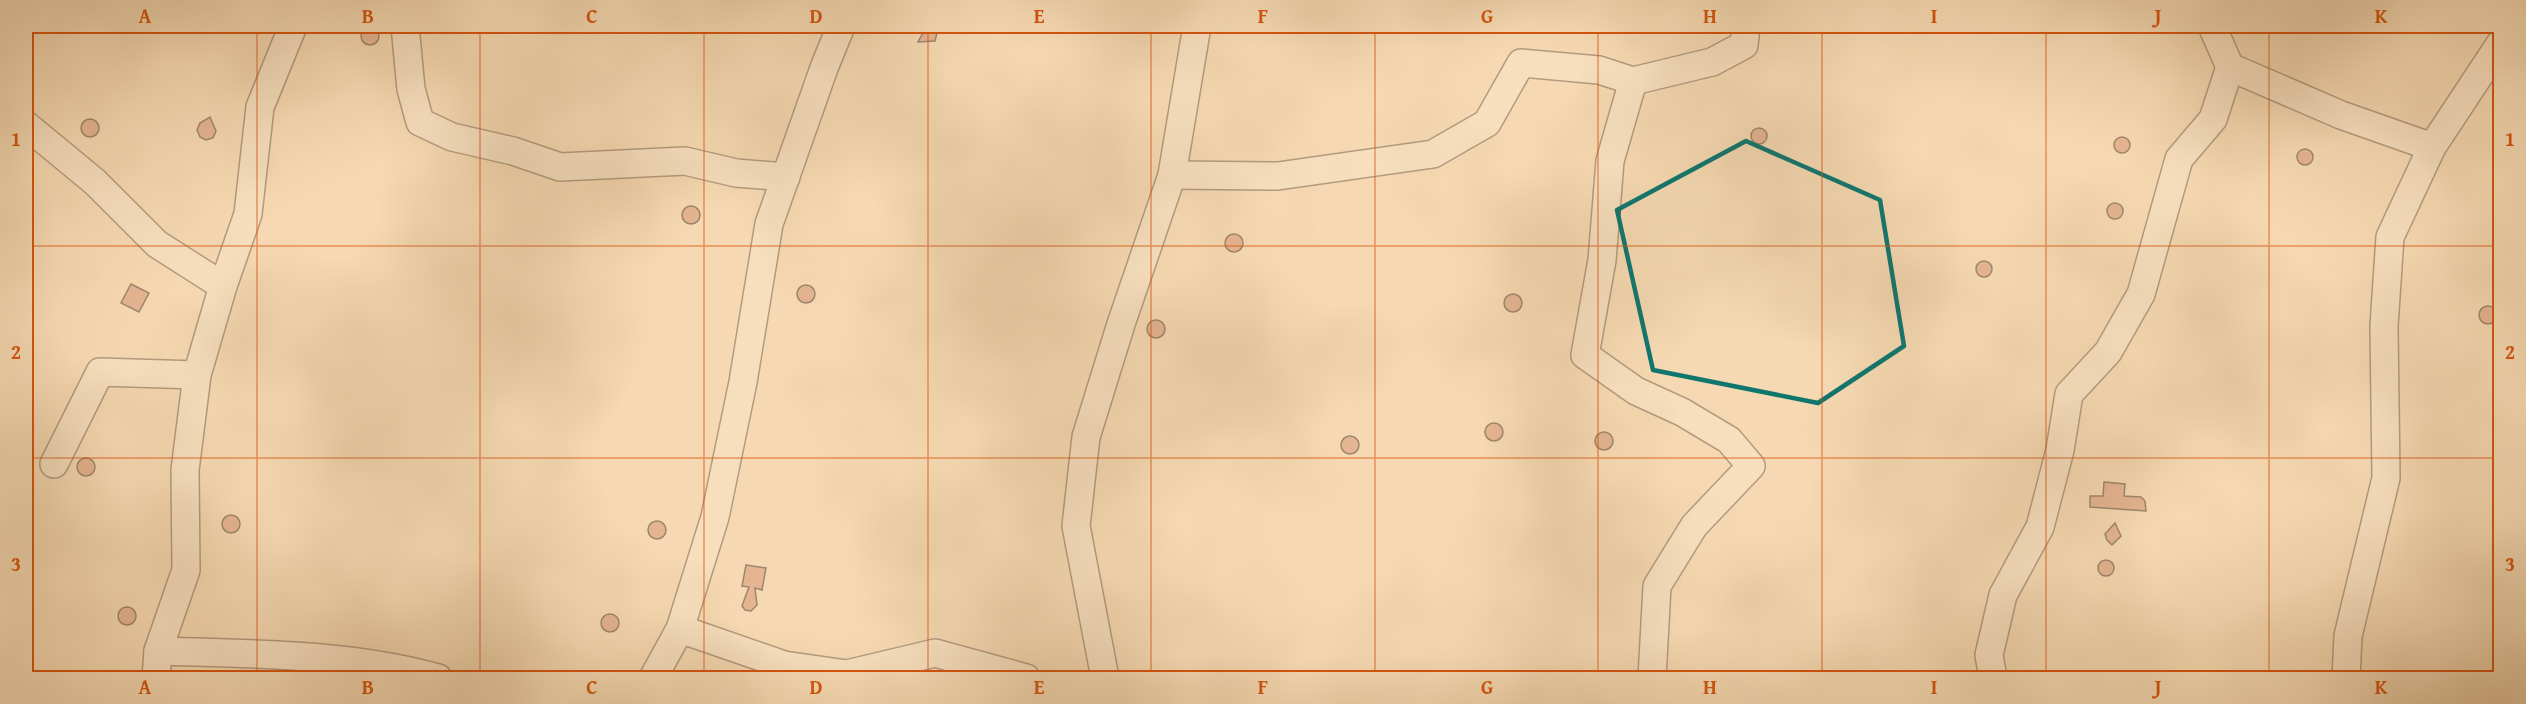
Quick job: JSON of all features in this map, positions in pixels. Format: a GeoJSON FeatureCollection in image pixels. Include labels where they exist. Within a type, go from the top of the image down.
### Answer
{"type":"FeatureCollection","features":[{"type":"Feature","properties":{"kind":"street"},"geometry":{"type":"LineString","coordinates":[[156,678],[158,651],[186,570],[185,470],[197,375],[223,286],[248,214],[260,107],[293,26]]}},
{"type":"Feature","properties":{"kind":"street"},"geometry":{"type":"LineString","coordinates":[[405,26],[408,32],[411,89],[420,122],[452,137],[513,151],[560,167],[685,161],[736,173],[786,177]]}},
{"type":"Feature","properties":{"kind":"street"},"geometry":{"type":"LineString","coordinates":[[653,678],[680,629],[715,517],[743,382],[769,224],[841,26]]}},
{"type":"Feature","properties":{"kind":"street"},"geometry":{"type":"LineString","coordinates":[[1104,678],[1076,526],[1086,437],[1121,324],[1172,175],[1197,26]]}},
{"type":"Feature","properties":{"kind":"street"},"geometry":{"type":"LineString","coordinates":[[1172,175],[1278,176],[1433,154],[1487,123],[1521,63],[1599,70],[1633,81],[1712,63],[1744,45],[1746,26]]}},
{"type":"Feature","properties":{"kind":"street"},"geometry":{"type":"LineString","coordinates":[[1992,678],[1989,655],[2003,595],[2040,527],[2060,450],[2069,394],[2108,352],[2141,294],[2179,159],[2213,119],[2230,67],[2212,26]]}},
{"type":"Feature","properties":{"kind":"street"},"geometry":{"type":"LineString","coordinates":[[2346,678],[2348,636],[2386,478],[2384,326],[2390,237],[2432,147],[2500,44]]}},
{"type":"Feature","properties":{"kind":"street"},"geometry":{"type":"LineString","coordinates":[[2230,67],[2341,115],[2432,147]]}},
{"type":"Feature","properties":{"kind":"street"},"geometry":{"type":"LineString","coordinates":[[1633,81],[1610,161],[1602,260],[1586,355],[1636,391],[1682,412],[1729,440],[1751,466],[1695,526],[1657,586],[1652,678]]}},
{"type":"Feature","properties":{"kind":"street"},"geometry":{"type":"LineString","coordinates":[[26,125],[95,182],[157,244],[223,286]]}},
{"type":"Feature","properties":{"kind":"street"},"geometry":{"type":"LineString","coordinates":[[54,464],[100,372],[197,375]]}},
{"type":"Feature","properties":{"kind":"street"},"geometry":{"type":"LineString","coordinates":[[680,629],[784,665],[847,674],[935,653],[1026,678]]}},
{"type":"Feature","properties":{"kind":"street"},"geometry":{"type":"LineString","coordinates":[[158,651],[302,657],[400,668],[438,678]]}},
{"type":"Feature","properties":{"kind":"highlighted area"},"geometry":{"type":"Polygon","coordinates":[[[1746,141],[1880,200],[1904,346],[1818,403],[1653,370],[1617,210],[1746,141]]]}},
{"type":"Feature","properties":{"kind":"building"},"geometry":{"type":"Polygon","coordinates":[[[366,27],[374,27],[379,32],[377,43],[366,45],[361,40],[361,32],[366,27]]]}},
{"type":"Feature","properties":{"kind":"building"},"geometry":{"type":"Polygon","coordinates":[[[931,28],[937,33],[935,41],[918,42],[924,31],[931,28]]]}},
{"type":"Feature","properties":{"kind":"building"},"geometry":{"type":"Polygon","coordinates":[[[210,117],[216,131],[213,138],[206,140],[200,137],[197,130],[200,123],[210,117]]]}},
{"type":"Feature","properties":{"kind":"building"},"geometry":{"type":"Polygon","coordinates":[[[86,119],[94,119],[99,124],[97,135],[86,137],[81,132],[81,124],[86,119]]]}},
{"type":"Feature","properties":{"kind":"building"},"geometry":{"type":"Polygon","coordinates":[[[1759,128],[1765,130],[1767,136],[1765,142],[1759,144],[1753,142],[1751,136],[1753,130],[1759,128]]]}},
{"type":"Feature","properties":{"kind":"building"},"geometry":{"type":"Polygon","coordinates":[[[2122,137],[2128,139],[2130,145],[2128,151],[2122,153],[2116,151],[2114,145],[2116,139],[2122,137]]]}},
{"type":"Feature","properties":{"kind":"building"},"geometry":{"type":"Polygon","coordinates":[[[2305,149],[2311,151],[2313,157],[2311,163],[2305,165],[2299,163],[2297,157],[2299,151],[2305,149]]]}},
{"type":"Feature","properties":{"kind":"building"},"geometry":{"type":"Polygon","coordinates":[[[2115,203],[2121,205],[2123,211],[2121,217],[2115,219],[2109,217],[2107,211],[2109,205],[2115,203]]]}},
{"type":"Feature","properties":{"kind":"building"},"geometry":{"type":"Polygon","coordinates":[[[687,206],[695,206],[700,211],[698,222],[687,224],[682,219],[682,211],[687,206]]]}},
{"type":"Feature","properties":{"kind":"building"},"geometry":{"type":"Polygon","coordinates":[[[1230,234],[1238,234],[1243,239],[1241,250],[1230,252],[1225,247],[1225,239],[1230,234]]]}},
{"type":"Feature","properties":{"kind":"building"},"geometry":{"type":"Polygon","coordinates":[[[1984,261],[1990,263],[1992,269],[1990,275],[1984,277],[1978,275],[1976,269],[1978,263],[1984,261]]]}},
{"type":"Feature","properties":{"kind":"building"},"geometry":{"type":"Polygon","coordinates":[[[131,284],[149,293],[139,312],[121,303],[131,284]]]}},
{"type":"Feature","properties":{"kind":"building"},"geometry":{"type":"Polygon","coordinates":[[[802,285],[810,285],[815,290],[813,301],[802,303],[797,298],[797,290],[802,285]]]}},
{"type":"Feature","properties":{"kind":"building"},"geometry":{"type":"Polygon","coordinates":[[[1509,294],[1517,294],[1522,299],[1520,310],[1509,312],[1504,307],[1504,299],[1509,294]]]}},
{"type":"Feature","properties":{"kind":"building"},"geometry":{"type":"Polygon","coordinates":[[[2484,306],[2492,306],[2497,311],[2495,322],[2484,324],[2479,319],[2479,311],[2484,306]]]}},
{"type":"Feature","properties":{"kind":"building"},"geometry":{"type":"Polygon","coordinates":[[[1152,320],[1160,320],[1165,325],[1163,336],[1152,338],[1147,333],[1147,325],[1152,320]]]}},
{"type":"Feature","properties":{"kind":"building"},"geometry":{"type":"Polygon","coordinates":[[[1490,423],[1498,423],[1503,428],[1501,439],[1490,441],[1485,436],[1485,428],[1490,423]]]}},
{"type":"Feature","properties":{"kind":"building"},"geometry":{"type":"Polygon","coordinates":[[[1600,432],[1608,432],[1613,437],[1611,448],[1600,450],[1595,445],[1595,437],[1600,432]]]}},
{"type":"Feature","properties":{"kind":"building"},"geometry":{"type":"Polygon","coordinates":[[[1346,436],[1354,436],[1359,441],[1357,452],[1346,454],[1341,449],[1341,441],[1346,436]]]}},
{"type":"Feature","properties":{"kind":"building"},"geometry":{"type":"Polygon","coordinates":[[[82,458],[90,458],[95,463],[93,474],[82,476],[77,471],[77,463],[82,458]]]}},
{"type":"Feature","properties":{"kind":"building"},"geometry":{"type":"Polygon","coordinates":[[[2104,482],[2125,484],[2124,496],[2141,497],[2145,501],[2146,511],[2090,507],[2090,496],[2103,496],[2104,482]]]}},
{"type":"Feature","properties":{"kind":"building"},"geometry":{"type":"Polygon","coordinates":[[[227,515],[235,515],[240,520],[238,531],[227,533],[222,528],[222,520],[227,515]]]}},
{"type":"Feature","properties":{"kind":"building"},"geometry":{"type":"Polygon","coordinates":[[[653,521],[661,521],[666,526],[664,537],[653,539],[648,534],[648,526],[653,521]]]}},
{"type":"Feature","properties":{"kind":"building"},"geometry":{"type":"Polygon","coordinates":[[[2115,523],[2121,536],[2112,545],[2105,534],[2115,523]]]}},
{"type":"Feature","properties":{"kind":"building"},"geometry":{"type":"Polygon","coordinates":[[[2106,560],[2112,562],[2114,568],[2112,574],[2106,576],[2100,574],[2098,568],[2100,562],[2106,560]]]}},
{"type":"Feature","properties":{"kind":"building"},"geometry":{"type":"Polygon","coordinates":[[[746,565],[766,568],[762,590],[755,588],[757,605],[751,611],[745,610],[742,606],[749,587],[742,586],[746,565]]]}},
{"type":"Feature","properties":{"kind":"building"},"geometry":{"type":"Polygon","coordinates":[[[123,607],[131,607],[136,612],[134,623],[123,625],[118,620],[118,612],[123,607]]]}},
{"type":"Feature","properties":{"kind":"building"},"geometry":{"type":"Polygon","coordinates":[[[606,614],[614,614],[619,619],[617,630],[606,632],[601,627],[601,619],[606,614]]]}}]}
